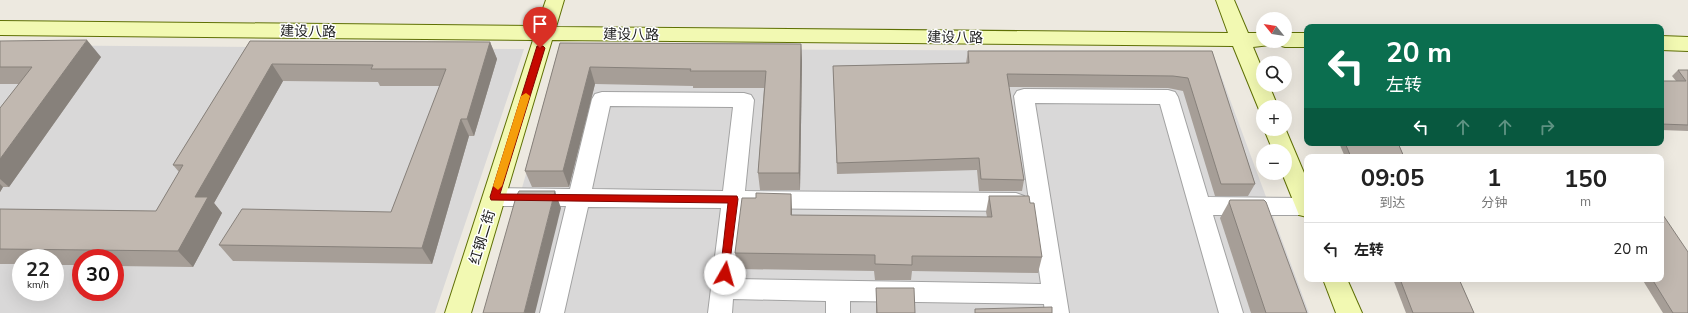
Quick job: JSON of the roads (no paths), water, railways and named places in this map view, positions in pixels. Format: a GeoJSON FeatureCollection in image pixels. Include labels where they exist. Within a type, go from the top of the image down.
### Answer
{"type":"FeatureCollection","features":[{"type":"Feature","properties":{"kind":"main road","name":"红钢二街"},"geometry":{"type":"LineString","coordinates":[[458,313],[555,0]]}},
{"type":"Feature","properties":{"kind":"main road"},"geometry":{"type":"LineString","coordinates":[[1224,0],[1264,100]]}},
{"type":"Feature","properties":{"kind":"main road","name":"建设八路"},"geometry":{"type":"LineString","coordinates":[[0,28],[1256,40]]}},
{"type":"Feature","properties":{"kind":"main road"},"geometry":{"type":"LineString","coordinates":[[1292,40],[1304,40]]}},
{"type":"Feature","properties":{"kind":"main road"},"geometry":{"type":"LineString","coordinates":[[1664,44],[1688,44]]}},
{"type":"Feature","properties":{"kind":"main road"},"geometry":{"type":"LineString","coordinates":[[1292,170],[1304,200]]}},
{"type":"Feature","properties":{"kind":"main road"},"geometry":{"type":"LineString","coordinates":[[1336,282],[1349,313]]}},
{"type":"Feature","properties":{"kind":"street"},"geometry":{"type":"LineString","coordinates":[[723,289],[838,302],[1056,304],[1024,96],[1168,97],[1231,313]]}},
{"type":"Feature","properties":{"kind":"street"},"geometry":{"type":"LineString","coordinates":[[552,313],[602,98],[744,100],[720,313]]}},
{"type":"Feature","properties":{"kind":"street"},"geometry":{"type":"LineString","coordinates":[[494,197],[1040,202]]}},
{"type":"Feature","properties":{"kind":"street"},"geometry":{"type":"LineString","coordinates":[[1200,206],[1304,207]]}}]}
